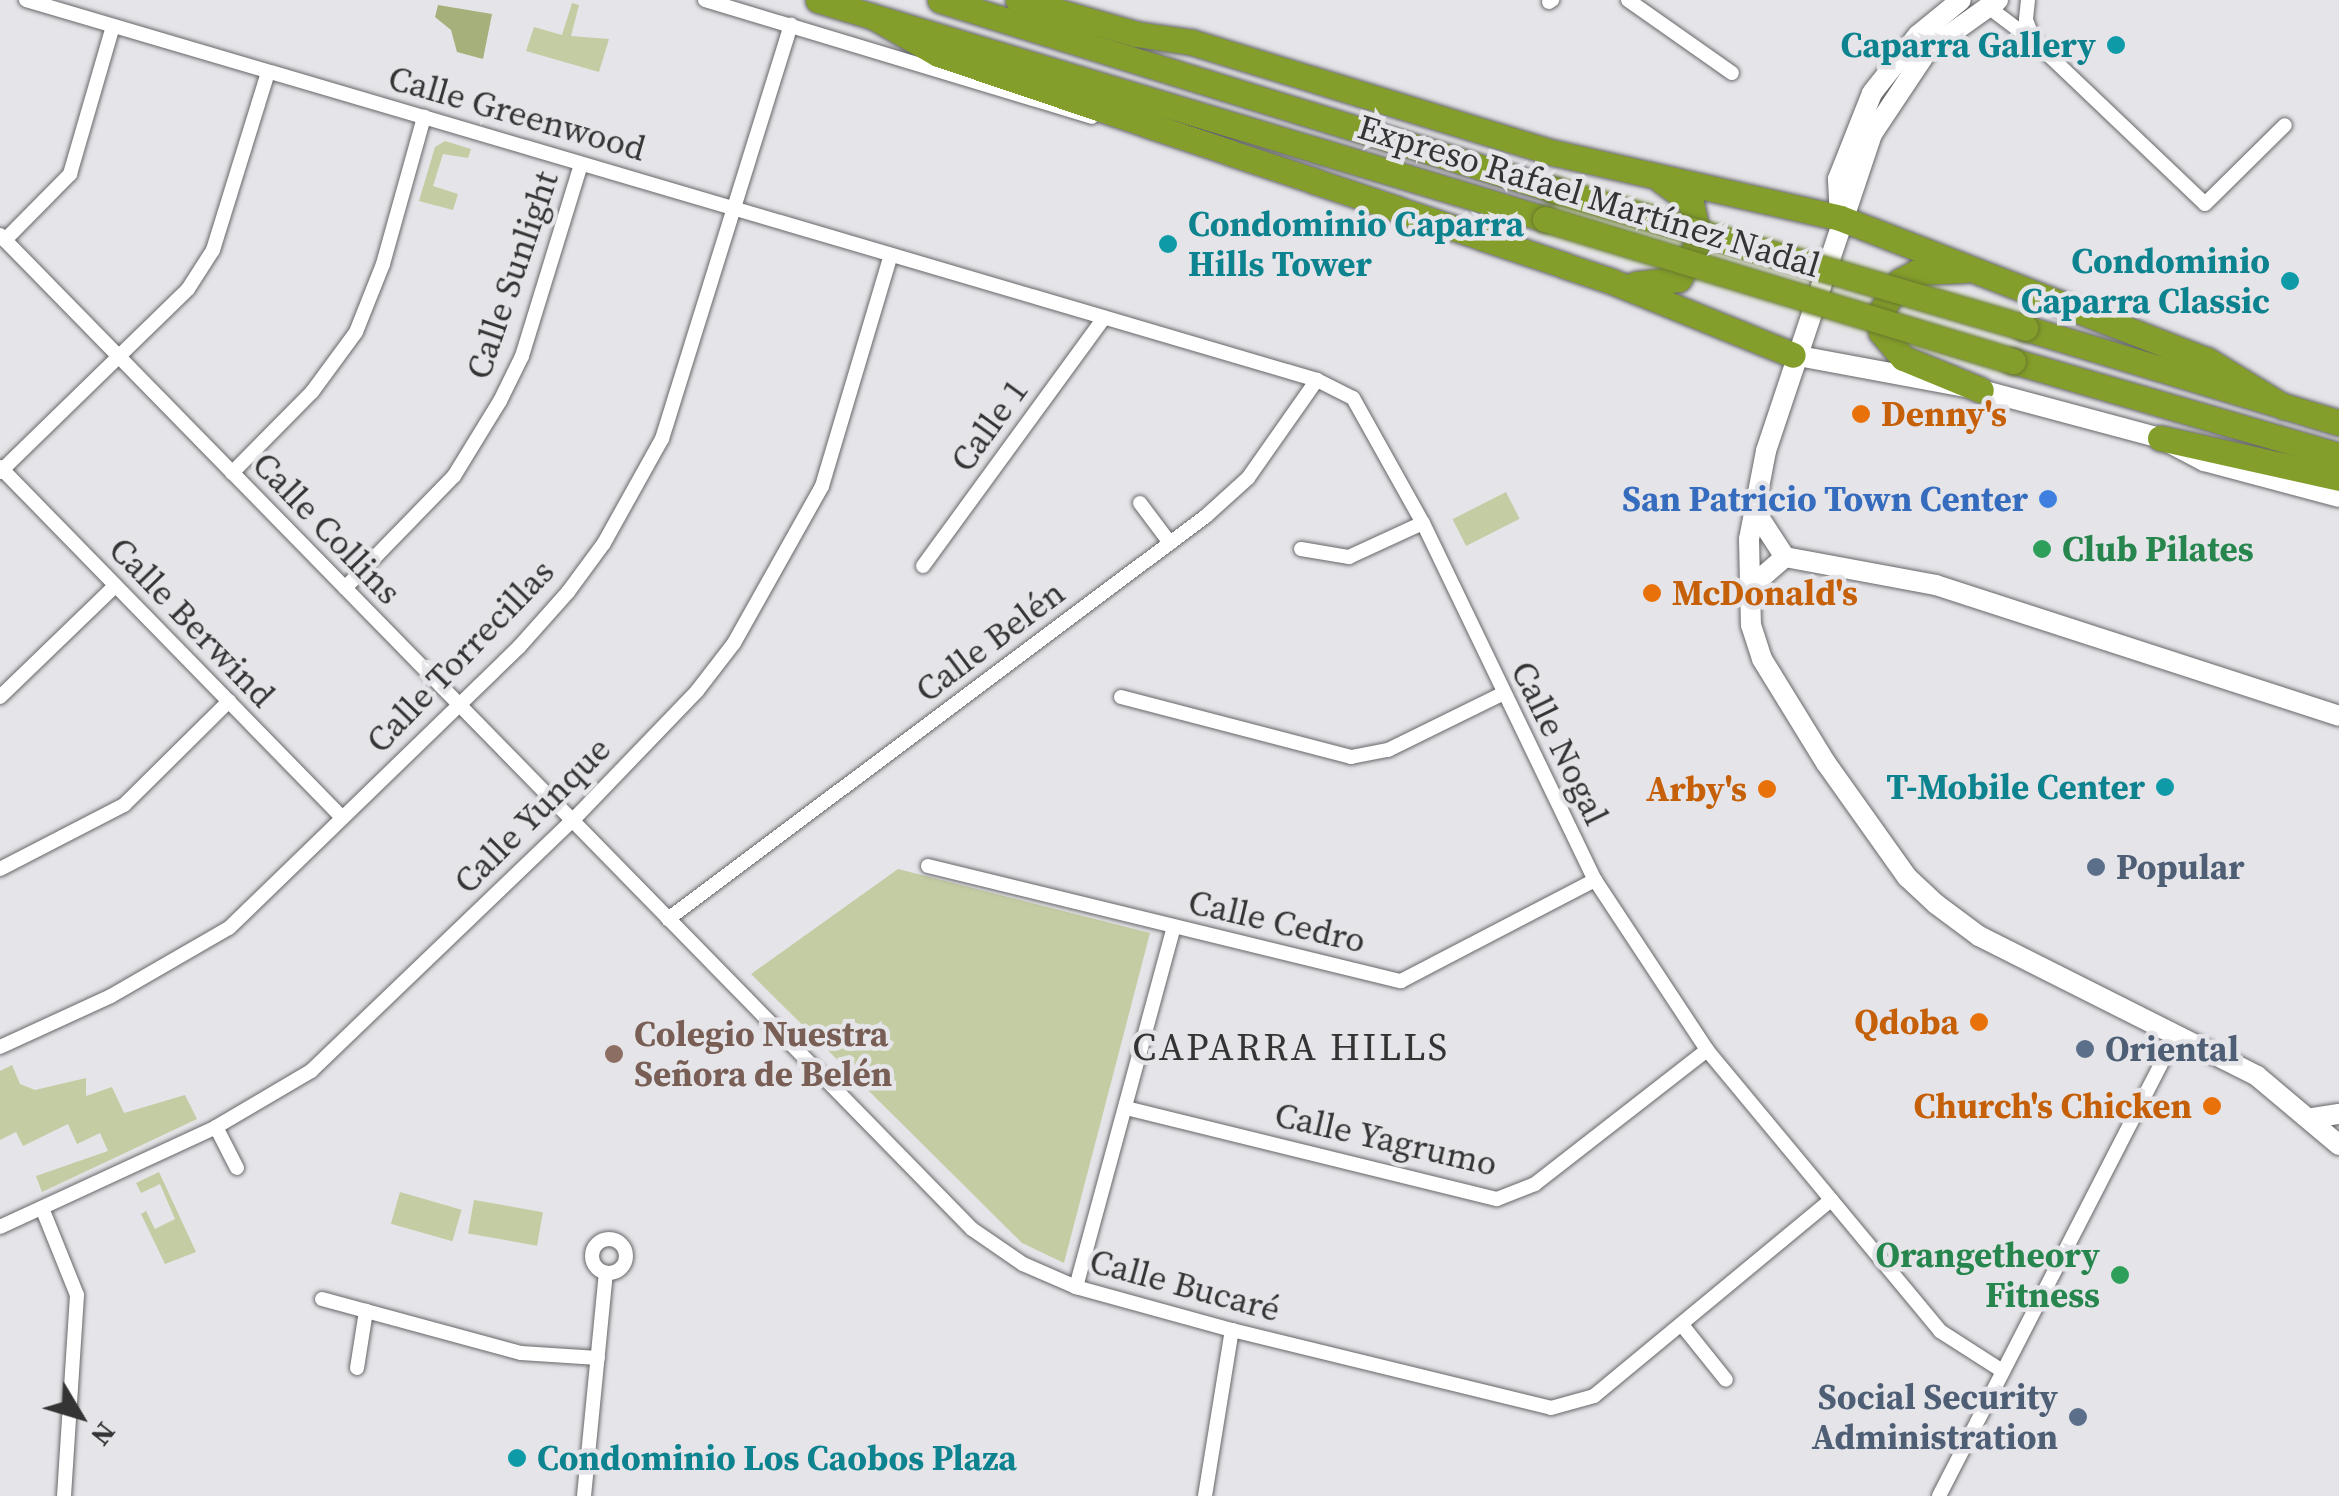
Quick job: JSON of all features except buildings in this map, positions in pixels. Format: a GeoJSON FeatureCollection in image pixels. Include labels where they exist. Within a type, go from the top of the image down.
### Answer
{"type":"FeatureCollection","features":[{"type":"Feature","properties":{"kind":"highway","name":"Expreso Rafael Martínez Nadal"},"geometry":{"type":"LineString","coordinates":[[818,0],[2339,456]]}},
{"type":"Feature","properties":{"kind":"highway","name":"Expreso Rafael Martínez Nadal"},"geometry":{"type":"LineString","coordinates":[[940,0],[1554,190],[2311,415],[2339,420]]}},
{"type":"Feature","properties":{"kind":"highway"},"geometry":{"type":"LineString","coordinates":[[1018,0],[1136,34],[1191,42],[1555,153],[1840,218],[2207,360],[2284,407]]}},
{"type":"Feature","properties":{"kind":"highway"},"geometry":{"type":"LineString","coordinates":[[872,16],[938,54],[1129,123],[1611,281],[1793,354]]}},
{"type":"Feature","properties":{"kind":"highway"},"geometry":{"type":"LineString","coordinates":[[1611,281],[1668,284],[1694,256],[1699,225],[1691,202],[1648,173]]}},
{"type":"Feature","properties":{"kind":"highway"},"geometry":{"type":"LineString","coordinates":[[1978,271],[1909,275],[1886,298],[1880,320],[1895,353],[1981,390]]}},
{"type":"Feature","properties":{"kind":"highway"},"geometry":{"type":"LineString","coordinates":[[2160,438],[2339,478]]}},
{"type":"Feature","properties":{"kind":"street","name":"Calle Greenwood"},"geometry":{"type":"LineString","coordinates":[[26,0],[992,284]]}},
{"type":"Feature","properties":{"kind":"street"},"geometry":{"type":"LineString","coordinates":[[705,0],[1065,112],[1129,123]]}},
{"type":"Feature","properties":{"kind":"street"},"geometry":{"type":"LineString","coordinates":[[1048,0],[1191,42]]}},
{"type":"Feature","properties":{"kind":"street"},"geometry":{"type":"LineString","coordinates":[[1628,0],[1732,73]]}},
{"type":"Feature","properties":{"kind":"street"},"geometry":{"type":"LineString","coordinates":[[1840,218],[1838,179],[1872,93],[1918,34],[1961,0]]}},
{"type":"Feature","properties":{"kind":"street"},"geometry":{"type":"LineString","coordinates":[[2028,0],[2026,20],[2036,43]]}},
{"type":"Feature","properties":{"kind":"street"},"geometry":{"type":"LineString","coordinates":[[2285,126],[2205,204],[1993,3],[1940,38],[1892,96],[1872,134],[1859,186],[1840,218],[1793,354],[1753,508],[1747,590],[1762,659],[1908,877],[1970,931],[2177,1032],[2266,1082],[2313,1118],[2339,1145]]}},
{"type":"Feature","properties":{"kind":"street","name":"Calle Torrecillas"},"geometry":{"type":"LineString","coordinates":[[0,1044],[192,954],[229,928],[568,592],[638,488],[682,385],[791,25]]}},
{"type":"Feature","properties":{"kind":"street"},"geometry":{"type":"LineString","coordinates":[[2,238],[70,174],[114,26]]}},
{"type":"Feature","properties":{"kind":"street"},"geometry":{"type":"LineString","coordinates":[[1,469],[188,290],[213,250],[268,72]]}},
{"type":"Feature","properties":{"kind":"street"},"geometry":{"type":"LineString","coordinates":[[232,472],[312,392],[356,332],[383,264],[424,116]]}},
{"type":"Feature","properties":{"kind":"street","name":"Calle Sunlight"},"geometry":{"type":"LineString","coordinates":[[345,588],[445,486],[500,401],[522,356],[581,164]]}},
{"type":"Feature","properties":{"kind":"street","name":"Calle Collins"},"geometry":{"type":"LineString","coordinates":[[2,238],[612,862]]}},
{"type":"Feature","properties":{"kind":"street","name":"Calle Yunque"},"geometry":{"type":"LineString","coordinates":[[0,1228],[216,1127],[310,1072],[572,821],[696,691],[799,535],[840,436],[892,255]]}},
{"type":"Feature","properties":{"kind":"street","name":"Calle Nogal"},"geometry":{"type":"LineString","coordinates":[[992,284],[1317,380],[1352,398],[1423,524],[1594,880],[1707,1050],[1940,1331],[2001,1370]]}},
{"type":"Feature","properties":{"kind":"street","name":"Calle 1"},"geometry":{"type":"LineString","coordinates":[[923,566],[1104,318]]}},
{"type":"Feature","properties":{"kind":"street"},"geometry":{"type":"LineString","coordinates":[[1793,354],[1981,390],[2160,438],[2204,461],[2339,498]]}},
{"type":"Feature","properties":{"kind":"street","name":"Calle Belén"},"geometry":{"type":"LineString","coordinates":[[668,919],[1170,543],[1248,478],[1317,380]]}},
{"type":"Feature","properties":{"kind":"street","name":"Calle Berwind"},"geometry":{"type":"LineString","coordinates":[[1,469],[342,818]]}},
{"type":"Feature","properties":{"kind":"street"},"geometry":{"type":"LineString","coordinates":[[1140,503],[1170,543]]}},
{"type":"Feature","properties":{"kind":"street"},"geometry":{"type":"LineString","coordinates":[[1753,508],[1785,556],[1936,585],[2339,716]]}},
{"type":"Feature","properties":{"kind":"street"},"geometry":{"type":"LineString","coordinates":[[1301,548],[1349,557],[1423,524]]}},
{"type":"Feature","properties":{"kind":"street"},"geometry":{"type":"LineString","coordinates":[[1747,590],[1785,556]]}},
{"type":"Feature","properties":{"kind":"street"},"geometry":{"type":"LineString","coordinates":[[0,697],[115,586]]}},
{"type":"Feature","properties":{"kind":"street"},"geometry":{"type":"LineString","coordinates":[[1121,697],[1351,757],[1388,750],[1502,694]]}},
{"type":"Feature","properties":{"kind":"street"},"geometry":{"type":"LineString","coordinates":[[0,869],[124,804],[229,702]]}},
{"type":"Feature","properties":{"kind":"street","name":"Calle Bucaré"},"geometry":{"type":"LineString","coordinates":[[612,862],[972,1229],[1023,1264],[1076,1288],[1551,1408],[1594,1396],[1831,1200]]}},
{"type":"Feature","properties":{"kind":"street","name":"Calle Cedro"},"geometry":{"type":"LineString","coordinates":[[928,866],[1173,929],[1401,981],[1594,880]]}},
{"type":"Feature","properties":{"kind":"street"},"geometry":{"type":"LineString","coordinates":[[1076,1288],[1173,929]]}},
{"type":"Feature","properties":{"kind":"street"},"geometry":{"type":"LineString","coordinates":[[1939,1496],[2177,1032]]}},
{"type":"Feature","properties":{"kind":"street","name":"Calle Yagrumo"},"geometry":{"type":"LineString","coordinates":[[1126,1108],[1497,1199],[1536,1184],[1707,1050]]}},
{"type":"Feature","properties":{"kind":"street"},"geometry":{"type":"LineString","coordinates":[[2313,1118],[2339,1114]]}},
{"type":"Feature","properties":{"kind":"street"},"geometry":{"type":"LineString","coordinates":[[216,1127],[237,1168]]}},
{"type":"Feature","properties":{"kind":"street"},"geometry":{"type":"LineString","coordinates":[[42,1208],[76,1296],[64,1496]]}},
{"type":"Feature","properties":{"kind":"street"},"geometry":{"type":"LineString","coordinates":[[584,1496],[606,1273]]}},
{"type":"Feature","properties":{"kind":"street"},"geometry":{"type":"LineString","coordinates":[[322,1299],[521,1352],[598,1358]]}},
{"type":"Feature","properties":{"kind":"street"},"geometry":{"type":"LineString","coordinates":[[357,1368],[366,1311]]}},
{"type":"Feature","properties":{"kind":"street"},"geometry":{"type":"LineString","coordinates":[[1682,1324],[1726,1380]]}},
{"type":"Feature","properties":{"kind":"street"},"geometry":{"type":"LineString","coordinates":[[1205,1496],[1232,1330]]}},
{"type":"Feature","properties":{"kind":"green space"},"geometry":{"type":"Polygon","coordinates":[[[572,3],[579,5],[571,36],[609,39],[599,72],[526,51],[534,27],[562,35],[572,3]]]}},
{"type":"Feature","properties":{"kind":"green space"},"geometry":{"type":"Polygon","coordinates":[[[438,5],[492,14],[483,59],[457,52],[451,30],[435,17],[438,5]]]}},
{"type":"Feature","properties":{"kind":"green space"},"geometry":{"type":"Polygon","coordinates":[[[445,141],[471,149],[468,158],[443,154],[433,186],[458,194],[453,210],[419,201],[435,147],[445,141]]]}},
{"type":"Feature","properties":{"kind":"green space"},"geometry":{"type":"Polygon","coordinates":[[[1506,492],[1520,519],[1466,546],[1453,519],[1506,492]]]}},
{"type":"Feature","properties":{"kind":"green space"},"geometry":{"type":"Polygon","coordinates":[[[898,869],[1150,933],[1064,1263],[1022,1243],[751,974],[898,869]]]}},
{"type":"Feature","properties":{"kind":"green space"},"geometry":{"type":"Polygon","coordinates":[[[12,1065],[20,1084],[35,1090],[86,1078],[86,1096],[112,1087],[124,1113],[185,1095],[197,1119],[42,1192],[36,1176],[108,1151],[100,1133],[77,1144],[68,1124],[23,1146],[16,1132],[0,1140],[0,1071],[12,1065]]]}},
{"type":"Feature","properties":{"kind":"green space"},"geometry":{"type":"Polygon","coordinates":[[[159,1172],[196,1252],[165,1264],[141,1214],[146,1211],[155,1229],[175,1219],[160,1184],[141,1193],[136,1183],[159,1172]]]}},
{"type":"Feature","properties":{"kind":"green space"},"geometry":{"type":"Polygon","coordinates":[[[400,1192],[462,1210],[452,1241],[391,1224],[400,1192]]]}},
{"type":"Feature","properties":{"kind":"green space"},"geometry":{"type":"Polygon","coordinates":[[[474,1200],[543,1212],[537,1246],[468,1233],[474,1200]]]}},
{"type":"Feature","properties":{"kind":"place","name":"Caparra Gallery"},"geometry":{"type":"Point","coordinates":[2116,45]}},
{"type":"Feature","properties":{"kind":"place","name":"Condominio Caparra Hills Tower"},"geometry":{"type":"Point","coordinates":[1168,244]}},
{"type":"Feature","properties":{"kind":"place","name":"Condominio Caparra Classic"},"geometry":{"type":"Point","coordinates":[2290,281]}},
{"type":"Feature","properties":{"kind":"place","name":"Denny's"},"geometry":{"type":"Point","coordinates":[1861,414]}},
{"type":"Feature","properties":{"kind":"place","name":"San Patricio Town Center"},"geometry":{"type":"Point","coordinates":[2048,499]}},
{"type":"Feature","properties":{"kind":"place","name":"Club Pilates"},"geometry":{"type":"Point","coordinates":[2042,549]}},
{"type":"Feature","properties":{"kind":"place","name":"McDonald's"},"geometry":{"type":"Point","coordinates":[1652,593]}},
{"type":"Feature","properties":{"kind":"place","name":"T-Mobile Center"},"geometry":{"type":"Point","coordinates":[2165,787]}},
{"type":"Feature","properties":{"kind":"place","name":"Arby's"},"geometry":{"type":"Point","coordinates":[1767,789]}},
{"type":"Feature","properties":{"kind":"place","name":"Popular"},"geometry":{"type":"Point","coordinates":[2096,867]}},
{"type":"Feature","properties":{"kind":"place","name":"Qdoba"},"geometry":{"type":"Point","coordinates":[1979,1022]}},
{"type":"Feature","properties":{"kind":"place","name":"Oriental"},"geometry":{"type":"Point","coordinates":[2085,1049]}},
{"type":"Feature","properties":{"kind":"place","name":"Colegio Nuestra Señora de Belén"},"geometry":{"type":"Point","coordinates":[614,1054]}},
{"type":"Feature","properties":{"kind":"place","name":"Church's Chicken"},"geometry":{"type":"Point","coordinates":[2212,1106]}},
{"type":"Feature","properties":{"kind":"place","name":"Orangetheory Fitness"},"geometry":{"type":"Point","coordinates":[2120,1275]}},
{"type":"Feature","properties":{"kind":"place","name":"Social Security Administration"},"geometry":{"type":"Point","coordinates":[2078,1417]}},
{"type":"Feature","properties":{"kind":"place","name":"Condominio Los Caobos Plaza"},"geometry":{"type":"Point","coordinates":[517,1458]}},
{"type":"Feature","properties":{"kind":"district","name":"CAPARRA HILLS"},"geometry":{"type":"Point","coordinates":[1291,1048]}}]}
